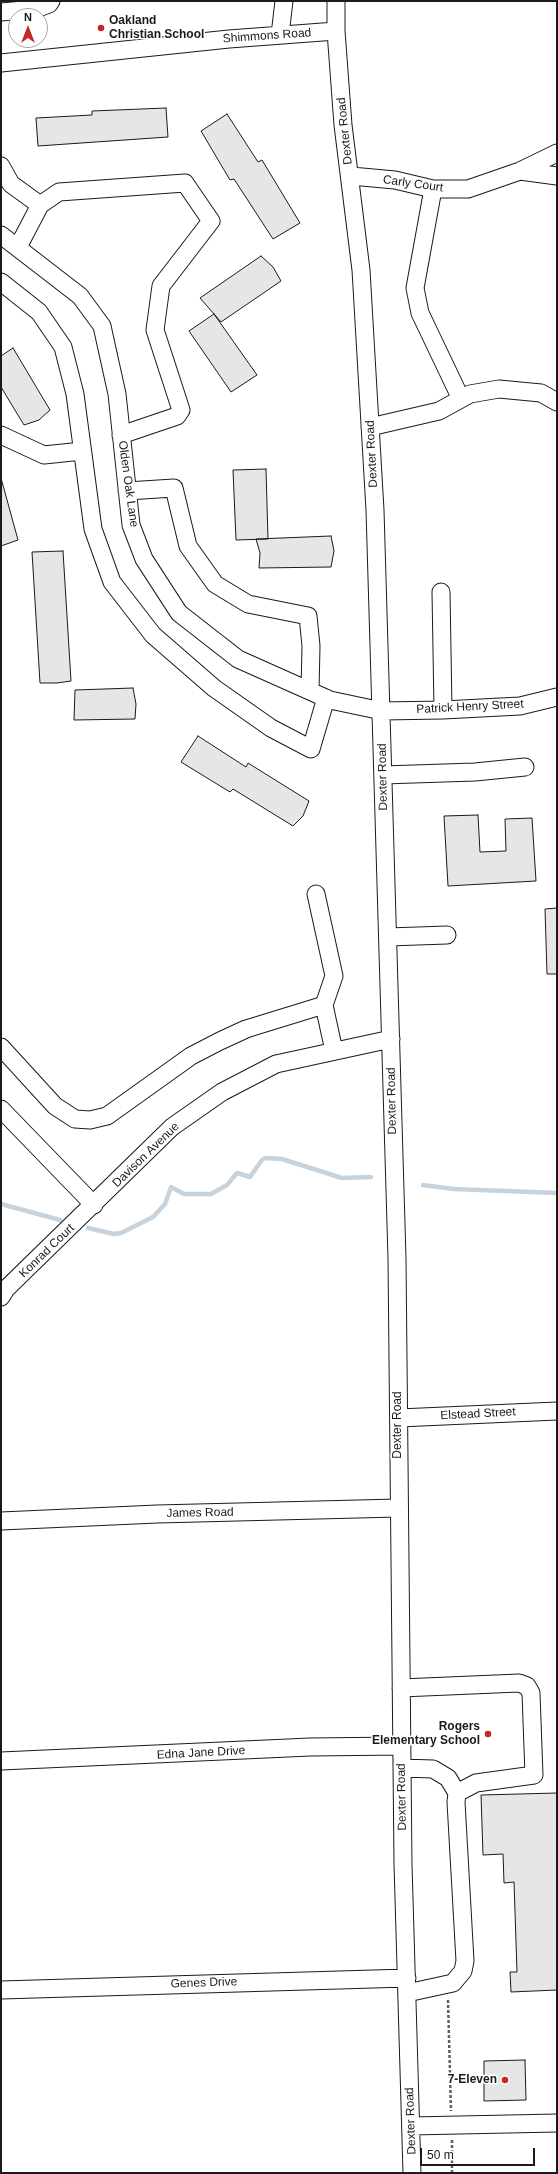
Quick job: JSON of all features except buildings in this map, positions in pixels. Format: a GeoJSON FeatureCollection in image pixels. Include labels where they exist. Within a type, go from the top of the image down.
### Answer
{"type":"FeatureCollection","features":[{"type":"Feature","properties":{"kind":"street"},"geometry":{"type":"LineString","coordinates":[[1,12],[36,9],[49,4],[51,1]]}},
{"type":"Feature","properties":{"kind":"street"},"geometry":{"type":"LineString","coordinates":[[280,34],[284,1]]}},
{"type":"Feature","properties":{"kind":"street"},"geometry":{"type":"LineString","coordinates":[[336,1],[336,31]]}},
{"type":"Feature","properties":{"kind":"street","name":"Shimmons Road"},"geometry":{"type":"LineString","coordinates":[[1,63],[280,34],[336,31]]}},
{"type":"Feature","properties":{"kind":"street","name":"Dexter Road"},"geometry":{"type":"LineString","coordinates":[[336,31],[343,125],[351,176],[361,270],[370,428],[382,711],[399,1418],[398,1508],[402,1768],[412,2173]]}},
{"type":"Feature","properties":{"kind":"street","name":"Carly Court"},"geometry":{"type":"LineString","coordinates":[[351,176],[395,180],[433,189],[468,189],[520,171],[557,153]]}},
{"type":"Feature","properties":{"kind":"street"},"geometry":{"type":"LineString","coordinates":[[1,166],[11,184],[40,205]]}},
{"type":"Feature","properties":{"kind":"street","name":"Carly Court"},"geometry":{"type":"LineString","coordinates":[[520,171],[557,176]]}},
{"type":"Feature","properties":{"kind":"street"},"geometry":{"type":"LineString","coordinates":[[18,248],[40,205],[59,192],[186,183],[210,221],[161,286],[155,330],[181,410],[177,416],[121,435]]}},
{"type":"Feature","properties":{"kind":"street"},"geometry":{"type":"LineString","coordinates":[[433,189],[415,288],[420,313],[461,399]]}},
{"type":"Feature","properties":{"kind":"street","name":"Olden Oak Lane"},"geometry":{"type":"LineString","coordinates":[[1,235],[80,296],[102,326],[117,394],[131,525],[144,559],[179,613],[238,659],[326,698],[382,711]]}},
{"type":"Feature","properties":{"kind":"street"},"geometry":{"type":"LineString","coordinates":[[1,282],[39,312],[63,347],[74,394],[93,529],[112,582],[153,635],[214,688],[271,728],[310,749],[326,698]]}},
{"type":"Feature","properties":{"kind":"street"},"geometry":{"type":"LineString","coordinates":[[541,393],[557,386]]}},
{"type":"Feature","properties":{"kind":"street"},"geometry":{"type":"LineString","coordinates":[[370,428],[439,411],[470,394],[499,389],[541,393],[557,402]]}},
{"type":"Feature","properties":{"kind":"street"},"geometry":{"type":"LineString","coordinates":[[1,435],[44,455],[82,452]]}},
{"type":"Feature","properties":{"kind":"street"},"geometry":{"type":"LineString","coordinates":[[127,491],[174,488],[188,546],[215,584],[248,604],[308,616],[310,691]]}},
{"type":"Feature","properties":{"kind":"street"},"geometry":{"type":"LineString","coordinates":[[441,592],[443,710]]}},
{"type":"Feature","properties":{"kind":"street","name":"Patrick Henry Street"},"geometry":{"type":"LineString","coordinates":[[382,711],[443,710],[520,706],[557,697]]}},
{"type":"Feature","properties":{"kind":"street"},"geometry":{"type":"LineString","coordinates":[[383,775],[475,772],[525,767]]}},
{"type":"Feature","properties":{"kind":"street"},"geometry":{"type":"LineString","coordinates":[[316,894],[334,976],[324,1005],[334,1051]]}},
{"type":"Feature","properties":{"kind":"street"},"geometry":{"type":"LineString","coordinates":[[388,937],[447,934]]}},
{"type":"Feature","properties":{"kind":"street"},"geometry":{"type":"LineString","coordinates":[[1,1047],[55,1106],[75,1119],[90,1120],[106,1116],[192,1056],[220,1042],[246,1030],[324,1005]]}},
{"type":"Feature","properties":{"kind":"street","name":"Davison Avenue"},"geometry":{"type":"LineString","coordinates":[[94,1205],[172,1127],[222,1092],[276,1064],[391,1039]]}},
{"type":"Feature","properties":{"kind":"street"},"geometry":{"type":"LineString","coordinates":[[1,1109],[94,1205]]}},
{"type":"Feature","properties":{"kind":"street","name":"Konrad Court"},"geometry":{"type":"LineString","coordinates":[[1,1297],[6,1289],[94,1205]]}},
{"type":"Feature","properties":{"kind":"street","name":"Elstead Street"},"geometry":{"type":"LineString","coordinates":[[399,1418],[557,1411]]}},
{"type":"Feature","properties":{"kind":"street","name":"James Road"},"geometry":{"type":"LineString","coordinates":[[1,1521],[157,1514],[398,1508]]}},
{"type":"Feature","properties":{"kind":"street"},"geometry":{"type":"LineString","coordinates":[[401,1688],[519,1683],[527,1686],[531,1693],[534,1775],[476,1783],[458,1793],[448,1778],[433,1769],[402,1768]]}},
{"type":"Feature","properties":{"kind":"street","name":"Edna Jane Drive"},"geometry":{"type":"LineString","coordinates":[[1,1761],[310,1747],[402,1746]]}},
{"type":"Feature","properties":{"kind":"street","name":"Genes Drive"},"geometry":{"type":"LineString","coordinates":[[1,1990],[407,1986],[453,1983],[463,1971],[465,1961],[456,1802],[458,1793]]}},
{"type":"Feature","properties":{"kind":"street"},"geometry":{"type":"LineString","coordinates":[[411,2126],[557,2123]]}},
{"type":"Feature","properties":{"kind":"path"},"geometry":{"type":"LineString","coordinates":[[448,1999],[452,2173]]}},
{"type":"Feature","properties":{"kind":"waterway"},"geometry":{"type":"LineString","coordinates":[[88,1228],[114,1234],[121,1233],[153,1217],[165,1204],[171,1187],[184,1194],[211,1194],[227,1185],[237,1173],[250,1177],[265,1158],[282,1159],[342,1178],[371,1177]]}},
{"type":"Feature","properties":{"kind":"waterway"},"geometry":{"type":"LineString","coordinates":[[423,1185],[454,1189],[557,1193]]}},
{"type":"Feature","properties":{"kind":"waterway"},"geometry":{"type":"LineString","coordinates":[[1,1204],[60,1220]]}},
{"type":"Feature","properties":{"kind":"place","name":"Oakland Christian School"},"geometry":{"type":"Point","coordinates":[101,28]}},
{"type":"Feature","properties":{"kind":"place","name":"Rogers Elementary School"},"geometry":{"type":"Point","coordinates":[488,1734]}},
{"type":"Feature","properties":{"kind":"place","name":"7-Eleven"},"geometry":{"type":"Point","coordinates":[505,2080]}}]}
